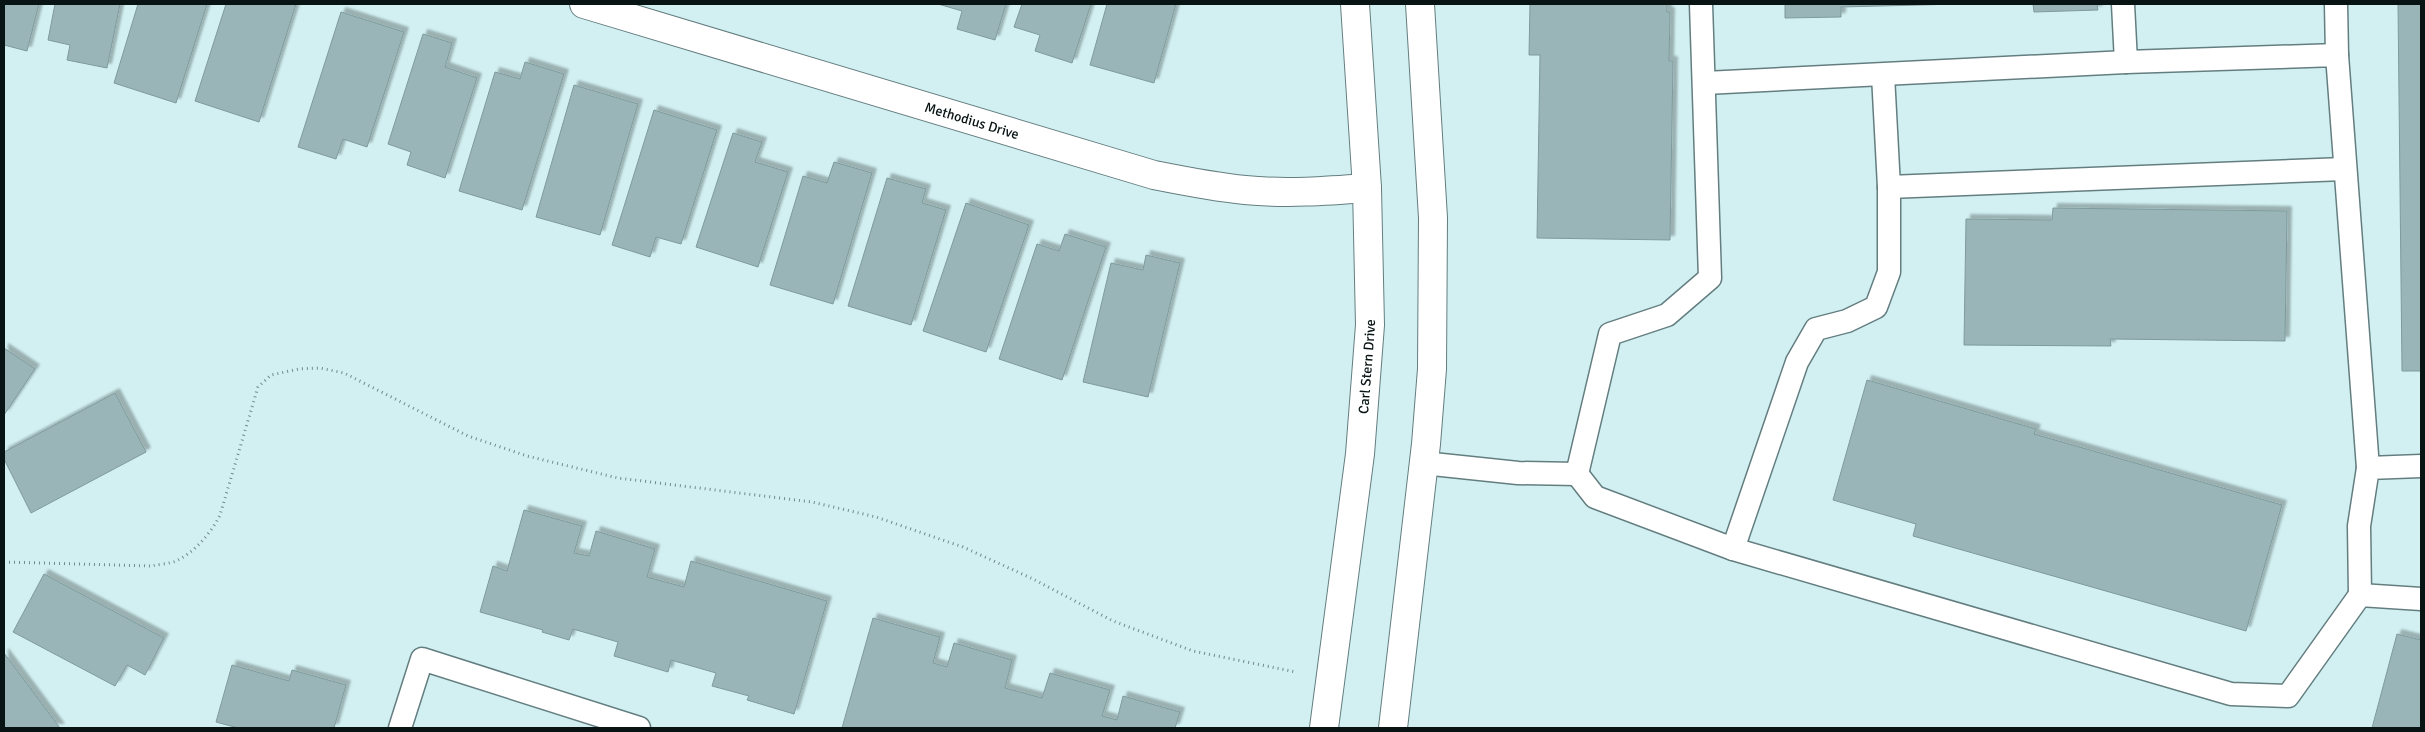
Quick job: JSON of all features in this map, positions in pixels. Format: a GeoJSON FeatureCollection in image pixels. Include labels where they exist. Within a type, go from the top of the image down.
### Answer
{"type":"FeatureCollection","features":[{"type":"Feature","properties":{"kind":"street","name":"Methodius Drive"},"geometry":{"type":"LineString","coordinates":[[584,4],[1154,175],[1205,186],[1247,190],[1305,192],[1367,188]]}},
{"type":"Feature","properties":{"kind":"street","name":"Carl Stern Drive"},"geometry":{"type":"LineString","coordinates":[[1324,728],[1360,454],[1370,325],[1367,188],[1355,4]]}},
{"type":"Feature","properties":{"kind":"street"},"geometry":{"type":"LineString","coordinates":[[1393,728],[1424,464],[1432,369],[1433,218],[1420,4]]}},
{"type":"Feature","properties":{"kind":"lane"},"geometry":{"type":"LineString","coordinates":[[1577,474],[1610,334],[1667,316],[1710,278],[1705,83],[1700,4]]}},
{"type":"Feature","properties":{"kind":"lane"},"geometry":{"type":"LineString","coordinates":[[2123,4],[2126,62]]}},
{"type":"Feature","properties":{"kind":"lane"},"geometry":{"type":"LineString","coordinates":[[1424,464],[1518,473],[1577,474],[1596,497],[1733,549],[2231,694],[2288,696],[2360,595],[2359,526],[2368,468],[2344,169],[2336,4]]}},
{"type":"Feature","properties":{"kind":"lane"},"geometry":{"type":"LineString","coordinates":[[1705,83],[2126,62],[2337,55]]}},
{"type":"Feature","properties":{"kind":"lane"},"geometry":{"type":"LineString","coordinates":[[1733,549],[1797,362],[1816,329],[1847,321],[1876,307],[1889,272],[1889,187],[1883,75]]}},
{"type":"Feature","properties":{"kind":"lane"},"geometry":{"type":"LineString","coordinates":[[1889,187],[2344,169]]}},
{"type":"Feature","properties":{"kind":"lane"},"geometry":{"type":"LineString","coordinates":[[2368,468],[2421,466]]}},
{"type":"Feature","properties":{"kind":"lane"},"geometry":{"type":"LineString","coordinates":[[2360,595],[2421,599]]}},
{"type":"Feature","properties":{"kind":"lane"},"geometry":{"type":"LineString","coordinates":[[400,728],[422,659],[639,728]]}},
{"type":"Feature","properties":{"kind":"path"},"geometry":{"type":"LineString","coordinates":[[4,562],[152,566],[176,561],[198,545],[213,528],[220,515],[258,387],[271,375],[299,369],[320,368],[344,373],[468,436],[528,456],[618,478],[812,502],[876,517],[963,547],[1033,579],[1113,621],[1193,651],[1296,672]]}},
{"type":"Feature","properties":{"kind":"building"},"geometry":{"type":"Polygon","coordinates":[[[4,4],[39,4],[27,51],[4,45],[4,4]]]}},
{"type":"Feature","properties":{"kind":"building"},"geometry":{"type":"Polygon","coordinates":[[[55,4],[120,4],[107,68],[67,60],[70,45],[48,40],[55,4]]]}},
{"type":"Feature","properties":{"kind":"building"},"geometry":{"type":"Polygon","coordinates":[[[138,4],[207,4],[176,103],[114,83],[138,4]]]}},
{"type":"Feature","properties":{"kind":"building"},"geometry":{"type":"Polygon","coordinates":[[[226,4],[296,4],[259,122],[195,101],[226,4]]]}},
{"type":"Feature","properties":{"kind":"building"},"geometry":{"type":"Polygon","coordinates":[[[938,4],[1006,4],[995,40],[957,29],[962,11],[938,4]]]}},
{"type":"Feature","properties":{"kind":"building"},"geometry":{"type":"Polygon","coordinates":[[[1022,4],[1091,4],[1072,63],[1035,51],[1040,35],[1014,27],[1022,4]]]}},
{"type":"Feature","properties":{"kind":"building"},"geometry":{"type":"Polygon","coordinates":[[[1107,4],[1176,4],[1154,83],[1090,65],[1107,4]]]}},
{"type":"Feature","properties":{"kind":"building"},"geometry":{"type":"Polygon","coordinates":[[[1530,4],[1667,4],[1667,12],[1670,12],[1669,61],[1673,61],[1670,240],[1537,238],[1540,55],[1529,55],[1530,4]]]}},
{"type":"Feature","properties":{"kind":"building"},"geometry":{"type":"Polygon","coordinates":[[[1785,4],[1959,4],[1841,7],[1841,17],[1785,18],[1785,4]]]}},
{"type":"Feature","properties":{"kind":"building"},"geometry":{"type":"Polygon","coordinates":[[[2033,4],[2097,4],[2098,10],[2034,12],[2033,4]]]}},
{"type":"Feature","properties":{"kind":"building"},"geometry":{"type":"Polygon","coordinates":[[[2398,4],[2421,4],[2421,371],[2402,371],[2398,4]]]}},
{"type":"Feature","properties":{"kind":"building"},"geometry":{"type":"Polygon","coordinates":[[[341,12],[404,32],[367,147],[343,139],[336,159],[298,147],[341,12]]]}},
{"type":"Feature","properties":{"kind":"building"},"geometry":{"type":"Polygon","coordinates":[[[423,34],[452,43],[445,67],[477,78],[445,178],[407,165],[411,152],[388,144],[423,34]]]}},
{"type":"Feature","properties":{"kind":"building"},"geometry":{"type":"Polygon","coordinates":[[[525,62],[564,74],[522,210],[459,191],[495,72],[520,79],[525,62]]]}},
{"type":"Feature","properties":{"kind":"building"},"geometry":{"type":"Polygon","coordinates":[[[574,85],[638,104],[600,235],[536,217],[574,85]]]}},
{"type":"Feature","properties":{"kind":"building"},"geometry":{"type":"Polygon","coordinates":[[[654,110],[717,130],[681,244],[656,237],[650,257],[612,245],[654,110]]]}},
{"type":"Feature","properties":{"kind":"building"},"geometry":{"type":"Polygon","coordinates":[[[733,133],[762,142],[755,162],[788,172],[758,267],[696,247],[733,133]]]}},
{"type":"Feature","properties":{"kind":"building"},"geometry":{"type":"Polygon","coordinates":[[[834,162],[872,173],[833,304],[770,285],[803,176],[827,183],[834,162]]]}},
{"type":"Feature","properties":{"kind":"building"},"geometry":{"type":"Polygon","coordinates":[[[887,178],[926,189],[922,203],[946,210],[911,325],[848,306],[887,178]]]}},
{"type":"Feature","properties":{"kind":"building"},"geometry":{"type":"Polygon","coordinates":[[[966,203],[1029,225],[986,352],[923,331],[966,203]]]}},
{"type":"Feature","properties":{"kind":"building"},"geometry":{"type":"Polygon","coordinates":[[[2053,208],[2287,211],[2285,341],[2110,339],[2111,346],[1964,345],[1966,219],[2052,220],[2053,208]]]}},
{"type":"Feature","properties":{"kind":"building"},"geometry":{"type":"Polygon","coordinates":[[[1065,234],[1106,247],[1062,380],[999,359],[1037,244],[1059,251],[1065,234]]]}},
{"type":"Feature","properties":{"kind":"building"},"geometry":{"type":"Polygon","coordinates":[[[1146,255],[1180,263],[1148,397],[1083,382],[1111,263],[1143,270],[1146,255]]]}},
{"type":"Feature","properties":{"kind":"building"},"geometry":{"type":"Polygon","coordinates":[[[4,348],[35,369],[4,415],[4,348]]]}},
{"type":"Feature","properties":{"kind":"building"},"geometry":{"type":"Polygon","coordinates":[[[1867,380],[2036,429],[2034,434],[2282,505],[2246,631],[1913,536],[1916,524],[1833,500],[1867,380]]]}},
{"type":"Feature","properties":{"kind":"building"},"geometry":{"type":"Polygon","coordinates":[[[115,393],[146,452],[31,513],[4,459],[4,452],[115,393]]]}},
{"type":"Feature","properties":{"kind":"building"},"geometry":{"type":"Polygon","coordinates":[[[524,510],[582,526],[574,553],[589,556],[596,531],[655,549],[647,577],[684,587],[691,561],[827,601],[794,714],[747,700],[749,696],[712,686],[716,673],[671,660],[668,672],[614,656],[618,642],[573,629],[569,640],[542,632],[543,630],[480,612],[493,566],[507,571],[524,510]]]}},
{"type":"Feature","properties":{"kind":"building"},"geometry":{"type":"Polygon","coordinates":[[[44,574],[164,638],[145,675],[127,665],[115,686],[13,632],[44,574]]]}},
{"type":"Feature","properties":{"kind":"building"},"geometry":{"type":"Polygon","coordinates":[[[873,618],[940,637],[933,663],[947,667],[954,643],[1012,660],[1005,688],[1042,698],[1050,673],[1110,690],[1102,716],[1117,720],[1123,696],[1180,712],[1175,728],[842,728],[873,618]]]}},
{"type":"Feature","properties":{"kind":"building"},"geometry":{"type":"Polygon","coordinates":[[[2397,634],[2421,640],[2421,728],[2372,728],[2397,634]]]}},
{"type":"Feature","properties":{"kind":"building"},"geometry":{"type":"Polygon","coordinates":[[[4,653],[60,728],[4,728],[4,653]]]}},
{"type":"Feature","properties":{"kind":"building"},"geometry":{"type":"Polygon","coordinates":[[[232,665],[289,681],[292,670],[346,685],[334,728],[238,728],[216,722],[232,665]]]}}]}
